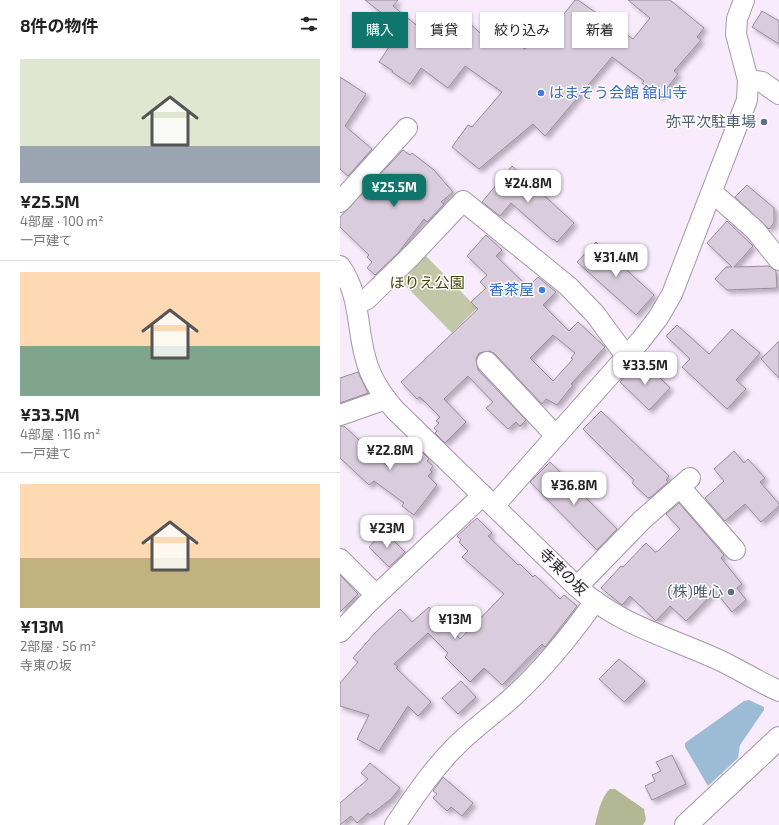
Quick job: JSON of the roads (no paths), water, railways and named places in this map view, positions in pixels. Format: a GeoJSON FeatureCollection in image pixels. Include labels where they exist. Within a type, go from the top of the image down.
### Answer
{"type":"FeatureCollection","features":[{"type":"Feature","properties":{"kind":"main road"},"geometry":{"type":"LineString","coordinates":[[686,825],[779,738]]}},
{"type":"Feature","properties":{"kind":"street"},"geometry":{"type":"LineString","coordinates":[[340,632],[376,595],[488,501],[556,436],[658,318],[672,294],[747,100],[748,80],[736,34],[737,19],[744,0]]}},
{"type":"Feature","properties":{"kind":"street"},"geometry":{"type":"LineString","coordinates":[[748,80],[762,82],[779,94]]}},
{"type":"Feature","properties":{"kind":"street"},"geometry":{"type":"LineString","coordinates":[[340,202],[407,128]]}},
{"type":"Feature","properties":{"kind":"street"},"geometry":{"type":"LineString","coordinates":[[712,192],[755,230],[779,260]]}},
{"type":"Feature","properties":{"kind":"street"},"geometry":{"type":"LineString","coordinates":[[357,304],[366,299],[413,254],[463,200],[568,286],[595,314],[626,356]]}},
{"type":"Feature","properties":{"kind":"street","name":"寺東の坂"},"geometry":{"type":"LineString","coordinates":[[340,266],[353,289],[357,304],[366,361],[373,379],[395,410],[488,501],[577,586],[595,601],[620,618],[719,660],[779,691]]}},
{"type":"Feature","properties":{"kind":"street"},"geometry":{"type":"LineString","coordinates":[[487,362],[556,436]]}},
{"type":"Feature","properties":{"kind":"street"},"geometry":{"type":"LineString","coordinates":[[340,415],[386,399]]}},
{"type":"Feature","properties":{"kind":"street"},"geometry":{"type":"LineString","coordinates":[[577,586],[642,520],[685,482],[735,550]]}},
{"type":"Feature","properties":{"kind":"street"},"geometry":{"type":"LineString","coordinates":[[340,559],[376,595]]}},
{"type":"Feature","properties":{"kind":"street"},"geometry":{"type":"LineString","coordinates":[[395,825],[421,787],[447,755],[462,739],[515,695],[544,666],[571,635],[595,601]]}},
{"type":"Feature","properties":{"kind":"water"},"geometry":{"type":"Polygon","coordinates":[[[749,700],[764,707],[764,710],[740,745],[738,758],[708,786],[685,747],[685,743],[744,701],[749,700]]]}},
{"type":"Feature","properties":{"kind":"place","name":"はまそう会館 舘山寺"},"geometry":{"type":"Point","coordinates":[541,93]}},
{"type":"Feature","properties":{"kind":"place","name":"弥平次駐車場"},"geometry":{"type":"Point","coordinates":[764,122]}},
{"type":"Feature","properties":{"kind":"place","name":"香茶屋"},"geometry":{"type":"Point","coordinates":[542,290]}},
{"type":"Feature","properties":{"kind":"place","name":"(株)唯心"},"geometry":{"type":"Point","coordinates":[731,592]}},
{"type":"Feature","properties":{"kind":"park label","name":"ほりえ公園"},"geometry":{"type":"Point","coordinates":[427,283]}}]}
